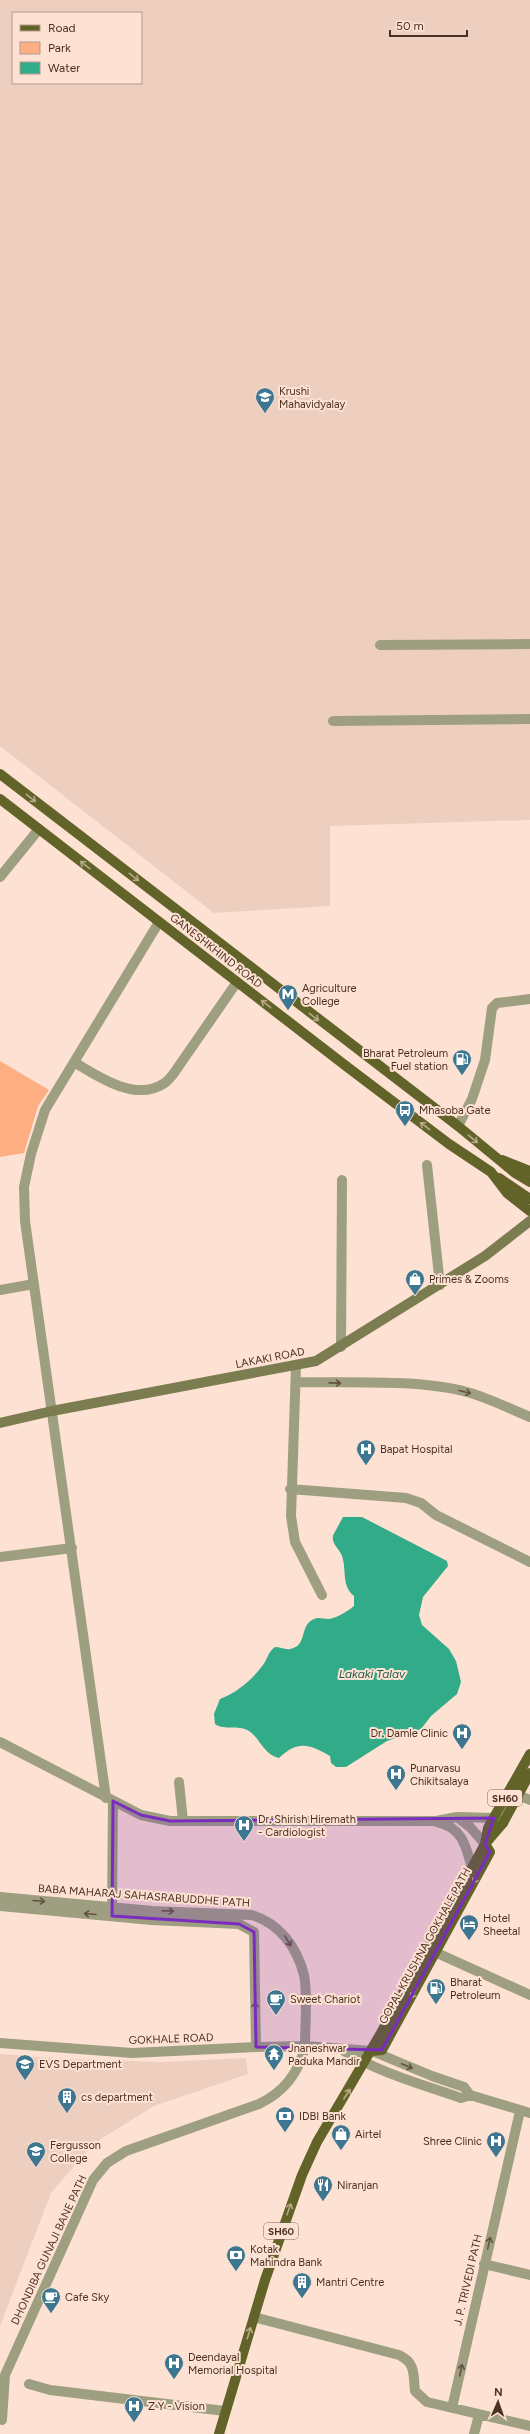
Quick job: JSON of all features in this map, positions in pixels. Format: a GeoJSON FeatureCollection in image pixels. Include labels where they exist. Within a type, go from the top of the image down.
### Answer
{"type":"FeatureCollection","features":[{"type":"Feature","properties":{"kind":"main road","name":"GANESHKHIND ROAD"},"geometry":{"type":"LineString","coordinates":[[0,774],[458,1126],[496,1158],[530,1171]]}},
{"type":"Feature","properties":{"kind":"main road","name":"GANESHKHIND ROAD"},"geometry":{"type":"LineString","coordinates":[[0,799],[448,1144],[491,1172],[507,1193],[530,1211]]}},
{"type":"Feature","properties":{"kind":"main road"},"geometry":{"type":"LineString","coordinates":[[496,1158],[515,1173],[530,1182]]}},
{"type":"Feature","properties":{"kind":"main road"},"geometry":{"type":"LineString","coordinates":[[491,1172],[530,1199]]}},
{"type":"Feature","properties":{"kind":"main road","name":"LAKAKI ROAD"},"geometry":{"type":"LineString","coordinates":[[0,1423],[52,1411],[316,1362],[485,1256],[530,1221]]}},
{"type":"Feature","properties":{"kind":"main road","name":"GOPAL KRUSHNA GOKHALE PATH"},"geometry":{"type":"LineString","coordinates":[[219,2434],[254,2317],[302,2175],[317,2142],[372,2051],[499,1820],[530,1754]]}},
{"type":"Feature","properties":{"kind":"main road","name":"GOPAL KRUSHNA GOKHALE PATH"},"geometry":{"type":"LineString","coordinates":[[499,1820],[518,1795],[530,1773]]}},
{"type":"Feature","properties":{"kind":"main road","name":"GOPAL KRUSHNA GOKHALE PATH"},"geometry":{"type":"LineString","coordinates":[[372,2051],[382,2050],[437,1953],[490,1852],[485,1844]]}},
{"type":"Feature","properties":{"kind":"street"},"geometry":{"type":"LineString","coordinates":[[380,645],[530,644]]}},
{"type":"Feature","properties":{"kind":"street"},"geometry":{"type":"LineString","coordinates":[[333,721],[530,719]]}},
{"type":"Feature","properties":{"kind":"street"},"geometry":{"type":"LineString","coordinates":[[0,877],[39,830]]}},
{"type":"Feature","properties":{"kind":"street"},"geometry":{"type":"LineString","coordinates":[[113,1912],[110,1799],[34,1284],[26,1221],[24,1187],[31,1154],[45,1110],[159,922]]}},
{"type":"Feature","properties":{"kind":"street"},"geometry":{"type":"LineString","coordinates":[[74,1062],[110,1083],[142,1091],[163,1085],[174,1073],[237,982]]}},
{"type":"Feature","properties":{"kind":"street"},"geometry":{"type":"LineString","coordinates":[[458,1126],[472,1099],[486,1060],[492,1008],[497,1003],[530,999]]}},
{"type":"Feature","properties":{"kind":"street"},"geometry":{"type":"LineString","coordinates":[[427,1165],[440,1285]]}},
{"type":"Feature","properties":{"kind":"street"},"geometry":{"type":"LineString","coordinates":[[342,1180],[342,1347]]}},
{"type":"Feature","properties":{"kind":"street"},"geometry":{"type":"LineString","coordinates":[[0,1290],[34,1284]]}},
{"type":"Feature","properties":{"kind":"street"},"geometry":{"type":"LineString","coordinates":[[296,1366],[290,1489],[291,1516],[295,1542],[322,1595]]}},
{"type":"Feature","properties":{"kind":"street"},"geometry":{"type":"LineString","coordinates":[[296,1382],[422,1385],[447,1388],[468,1392],[530,1417]]}},
{"type":"Feature","properties":{"kind":"street"},"geometry":{"type":"LineString","coordinates":[[290,1489],[406,1498],[421,1503],[436,1515],[530,1562]]}},
{"type":"Feature","properties":{"kind":"street"},"geometry":{"type":"LineString","coordinates":[[0,1557],[72,1548]]}},
{"type":"Feature","properties":{"kind":"street"},"geometry":{"type":"LineString","coordinates":[[0,1742],[142,1815],[170,1821],[436,1821],[457,1817],[499,1820]]}},
{"type":"Feature","properties":{"kind":"street"},"geometry":{"type":"LineString","coordinates":[[179,1782],[183,1821]]}},
{"type":"Feature","properties":{"kind":"street"},"geometry":{"type":"LineString","coordinates":[[518,1795],[530,1800]]}},
{"type":"Feature","properties":{"kind":"street"},"geometry":{"type":"LineString","coordinates":[[457,1817],[470,1827],[485,1844]]}},
{"type":"Feature","properties":{"kind":"street"},"geometry":{"type":"LineString","coordinates":[[436,1821],[447,1824],[459,1833],[472,1868]]}},
{"type":"Feature","properties":{"kind":"street","name":"BABA MAHARAJ SAHASRABUDDHE PATH"},"geometry":{"type":"LineString","coordinates":[[0,1897],[113,1912],[239,1924],[254,1932],[256,2047]]}},
{"type":"Feature","properties":{"kind":"street","name":"BABA MAHARAJ SAHASRABUDDHE PATH"},"geometry":{"type":"LineString","coordinates":[[0,1906],[113,1912],[252,1915],[265,1919],[281,1930],[292,1948],[304,1975],[305,2046]]}},
{"type":"Feature","properties":{"kind":"street"},"geometry":{"type":"LineString","coordinates":[[437,1953],[530,1995]]}},
{"type":"Feature","properties":{"kind":"street","name":"GOKHALE ROAD"},"geometry":{"type":"LineString","coordinates":[[0,2043],[132,2053],[305,2046],[372,2051]]}},
{"type":"Feature","properties":{"kind":"street","name":"DHONDIBA GUNAJI BANE PATH"},"geometry":{"type":"LineString","coordinates":[[2,2420],[5,2375],[93,2180],[107,2163],[126,2150],[259,2104],[274,2097],[291,2080],[301,2063],[305,2046]]}},
{"type":"Feature","properties":{"kind":"street"},"geometry":{"type":"LineString","coordinates":[[343,2050],[365,2063],[461,2098],[470,2095],[525,2112]]}},
{"type":"Feature","properties":{"kind":"street"},"geometry":{"type":"LineString","coordinates":[[372,2051],[432,2076],[464,2086],[470,2095]]}},
{"type":"Feature","properties":{"kind":"street","name":"J. P. TRIVEDI PATH"},"geometry":{"type":"LineString","coordinates":[[452,2408],[484,2264],[525,2112]]}},
{"type":"Feature","properties":{"kind":"street"},"geometry":{"type":"LineString","coordinates":[[484,2264],[530,2275]]}},
{"type":"Feature","properties":{"kind":"street"},"geometry":{"type":"LineString","coordinates":[[254,2317],[398,2355],[408,2360],[412,2368],[415,2391],[427,2402],[530,2426]]}},
{"type":"Feature","properties":{"kind":"street"},"geometry":{"type":"LineString","coordinates":[[29,2384],[50,2390],[225,2411]]}},
{"type":"Feature","properties":{"kind":"street"},"geometry":{"type":"LineString","coordinates":[[474,2434],[479,2415]]}},
{"type":"Feature","properties":{"kind":"highlighted area"},"geometry":{"type":"Polygon","coordinates":[[[113,1801],[141,1815],[170,1821],[494,1818],[485,1844],[490,1852],[382,2050],[256,2047],[254,1932],[239,1924],[112,1916],[113,1801]]]}},
{"type":"Feature","properties":{"kind":"shaded area","name":"Krushi Mahavidyalay"},"geometry":{"type":"Polygon","coordinates":[[[0,0],[530,0],[530,820],[330,826],[330,906],[214,913],[0,746],[0,0]]]}},
{"type":"Feature","properties":{"kind":"shaded area","name":"Fergusson College"},"geometry":{"type":"Polygon","coordinates":[[[0,2054],[68,2059],[161,2062],[246,2058],[248,2074],[154,2106],[93,2144],[51,2193],[0,2326],[0,2054]]]}},
{"type":"Feature","properties":{"kind":"green space"},"geometry":{"type":"Polygon","coordinates":[[[0,1061],[49,1090],[38,1106],[24,1153],[0,1157],[0,1061]]]}},
{"type":"Feature","properties":{"kind":"water","name":"Lakaki Talav"},"geometry":{"type":"Polygon","coordinates":[[[343,1517],[362,1517],[447,1561],[448,1566],[423,1597],[419,1615],[422,1625],[449,1649],[456,1661],[461,1682],[457,1694],[431,1716],[421,1729],[387,1741],[346,1767],[336,1767],[331,1763],[330,1756],[310,1747],[298,1746],[292,1748],[279,1758],[274,1756],[265,1750],[249,1731],[240,1728],[223,1727],[215,1724],[214,1714],[220,1699],[233,1693],[249,1681],[263,1665],[269,1653],[275,1647],[290,1649],[296,1647],[302,1640],[306,1626],[309,1622],[316,1618],[329,1619],[335,1617],[354,1606],[354,1596],[347,1587],[342,1556],[334,1544],[333,1539],[333,1535],[343,1517]]]}},
{"type":"Feature","properties":{"kind":"place","name":"Krushi Mahavidyalay"},"geometry":{"type":"Point","coordinates":[265,414]}},
{"type":"Feature","properties":{"kind":"place","name":"Agriculture College"},"geometry":{"type":"Point","coordinates":[288,1011]}},
{"type":"Feature","properties":{"kind":"place","name":"Bharat Petroleum Fuel station"},"geometry":{"type":"Point","coordinates":[462,1076]}},
{"type":"Feature","properties":{"kind":"place","name":"Mhasoba Gate"},"geometry":{"type":"Point","coordinates":[405,1127]}},
{"type":"Feature","properties":{"kind":"place","name":"Primes & Zooms"},"geometry":{"type":"Point","coordinates":[415,1296]}},
{"type":"Feature","properties":{"kind":"place","name":"Bapat Hospital"},"geometry":{"type":"Point","coordinates":[366,1466]}},
{"type":"Feature","properties":{"kind":"place","name":"Dr. Damle Clinic"},"geometry":{"type":"Point","coordinates":[462,1750]}},
{"type":"Feature","properties":{"kind":"place","name":"Punarvasu Chikitsalaya"},"geometry":{"type":"Point","coordinates":[396,1791]}},
{"type":"Feature","properties":{"kind":"place","name":"Dr. Shirish Hiremath - Cardiologist"},"geometry":{"type":"Point","coordinates":[244,1842]}},
{"type":"Feature","properties":{"kind":"place","name":"Hotel Sheetal"},"geometry":{"type":"Point","coordinates":[469,1941]}},
{"type":"Feature","properties":{"kind":"place","name":"Bharat Petroleum"},"geometry":{"type":"Point","coordinates":[436,2005]}},
{"type":"Feature","properties":{"kind":"place","name":"Sweet Chariot"},"geometry":{"type":"Point","coordinates":[276,2016]}},
{"type":"Feature","properties":{"kind":"place","name":"Jnaneshwar Paduka Mandir"},"geometry":{"type":"Point","coordinates":[274,2071]}},
{"type":"Feature","properties":{"kind":"place","name":"EVS Department"},"geometry":{"type":"Point","coordinates":[25,2081]}},
{"type":"Feature","properties":{"kind":"place","name":"cs department"},"geometry":{"type":"Point","coordinates":[67,2114]}},
{"type":"Feature","properties":{"kind":"place","name":"IDBI Bank"},"geometry":{"type":"Point","coordinates":[285,2133]}},
{"type":"Feature","properties":{"kind":"place","name":"Airtel"},"geometry":{"type":"Point","coordinates":[341,2151]}},
{"type":"Feature","properties":{"kind":"place","name":"Shree Clinic"},"geometry":{"type":"Point","coordinates":[496,2158]}},
{"type":"Feature","properties":{"kind":"place","name":"Fergusson College"},"geometry":{"type":"Point","coordinates":[36,2168]}},
{"type":"Feature","properties":{"kind":"place","name":"Niranjan"},"geometry":{"type":"Point","coordinates":[323,2202]}},
{"type":"Feature","properties":{"kind":"place","name":"Kotak Mahindra Bank"},"geometry":{"type":"Point","coordinates":[236,2272]}},
{"type":"Feature","properties":{"kind":"place","name":"Mantri Centre"},"geometry":{"type":"Point","coordinates":[302,2299]}},
{"type":"Feature","properties":{"kind":"place","name":"Cafe Sky"},"geometry":{"type":"Point","coordinates":[51,2314]}},
{"type":"Feature","properties":{"kind":"place","name":"Deendayal Memorial Hospital"},"geometry":{"type":"Point","coordinates":[174,2380]}},
{"type":"Feature","properties":{"kind":"place","name":"Z Y - Vision"},"geometry":{"type":"Point","coordinates":[134,2423]}}]}
